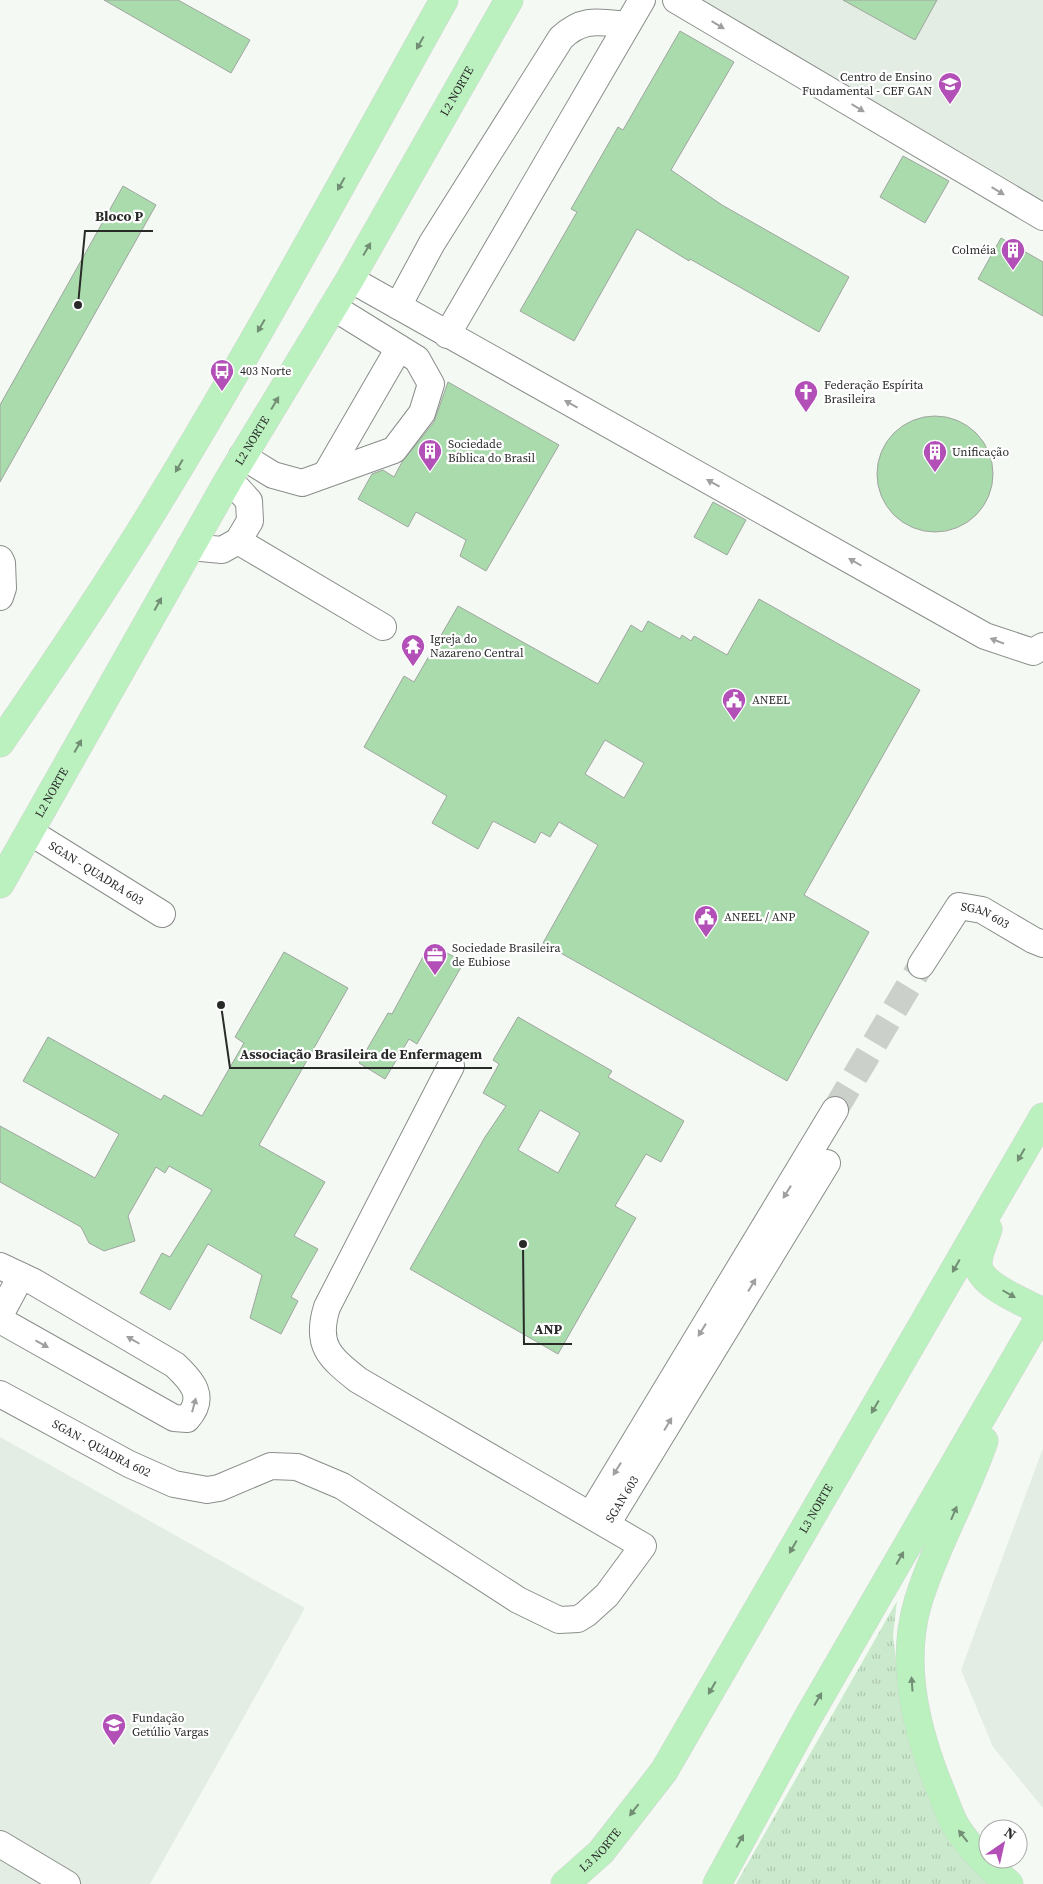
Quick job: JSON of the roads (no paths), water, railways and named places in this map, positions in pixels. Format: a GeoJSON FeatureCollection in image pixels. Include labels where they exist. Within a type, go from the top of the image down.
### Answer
{"type":"FeatureCollection","features":[{"type":"Feature","properties":{"kind":"main road"},"geometry":{"type":"LineString","coordinates":[[0,743],[82,623],[151,513],[295,266],[444,0]]}},
{"type":"Feature","properties":{"kind":"main road","name":"L2 NORTE"},"geometry":{"type":"LineString","coordinates":[[1,880],[30,832],[235,467],[350,279],[509,0]]}},
{"type":"Feature","properties":{"kind":"main road","name":"L3 NORTE"},"geometry":{"type":"LineString","coordinates":[[565,1884],[601,1852],[664,1771],[1043,1117]]}},
{"type":"Feature","properties":{"kind":"main road"},"geometry":{"type":"LineString","coordinates":[[717,1884],[807,1719],[1043,1311],[1009,1295],[983,1278],[978,1264],[998,1194]]}},
{"type":"Feature","properties":{"kind":"main road"},"geometry":{"type":"LineString","coordinates":[[1008,1372],[982,1448],[918,1603],[910,1642],[914,1711],[930,1765],[955,1825],[984,1862],[1009,1884]]}},
{"type":"Feature","properties":{"kind":"street"},"geometry":{"type":"LineString","coordinates":[[447,335],[642,0]]}},
{"type":"Feature","properties":{"kind":"street"},"geometry":{"type":"LineString","coordinates":[[676,0],[1043,217]]}},
{"type":"Feature","properties":{"kind":"street"},"geometry":{"type":"LineString","coordinates":[[398,306],[432,243],[560,38],[584,22],[627,25]]}},
{"type":"Feature","properties":{"kind":"street"},"geometry":{"type":"LineString","coordinates":[[350,279],[985,636],[1033,652],[1043,646]]}},
{"type":"Feature","properties":{"kind":"street"},"geometry":{"type":"LineString","coordinates":[[235,467],[302,483],[394,450],[422,413],[431,384],[417,359],[333,307]]}},
{"type":"Feature","properties":{"kind":"street"},"geometry":{"type":"LineString","coordinates":[[326,474],[399,348]]}},
{"type":"Feature","properties":{"kind":"street"},"geometry":{"type":"LineString","coordinates":[[190,547],[222,550],[238,541],[250,521],[249,501],[235,467]]}},
{"type":"Feature","properties":{"kind":"street"},"geometry":{"type":"LineString","coordinates":[[238,541],[383,627]]}},
{"type":"Feature","properties":{"kind":"street"},"geometry":{"type":"LineString","coordinates":[[0,560],[2,563],[3,588],[0,596]]}},
{"type":"Feature","properties":{"kind":"street","name":"SGAN - QUADRA 603"},"geometry":{"type":"LineString","coordinates":[[30,832],[162,914]]}},
{"type":"Feature","properties":{"kind":"street","name":"SGAN 603"},"geometry":{"type":"LineString","coordinates":[[921,965],[959,906],[982,910],[1038,942]]}},
{"type":"Feature","properties":{"kind":"street"},"geometry":{"type":"LineString","coordinates":[[451,1066],[327,1307],[322,1324],[324,1344],[333,1360],[358,1380],[599,1519]]}},
{"type":"Feature","properties":{"kind":"street","name":"SGAN 603"},"geometry":{"type":"LineString","coordinates":[[599,1519],[827,1164],[835,1110]]}},
{"type":"Feature","properties":{"kind":"street"},"geometry":{"type":"LineString","coordinates":[[0,1315],[10,1271],[175,1365],[190,1379],[196,1390],[197,1402],[194,1412],[187,1419],[174,1418],[0,1320]]}},
{"type":"Feature","properties":{"kind":"street","name":"SGAN - QUADRA 602"},"geometry":{"type":"LineString","coordinates":[[0,1394],[129,1464],[174,1484],[207,1490],[219,1488],[270,1466],[297,1467],[342,1486],[518,1600],[559,1620],[578,1619],[586,1614],[607,1595],[643,1546],[599,1519]]}},
{"type":"Feature","properties":{"kind":"street"},"geometry":{"type":"LineString","coordinates":[[0,1844],[67,1884]]}},
{"type":"Feature","properties":{"kind":"tunnel"},"geometry":{"type":"LineString","coordinates":[[835,1110],[921,965]]}},
{"type":"Feature","properties":{"kind":"place","name":"Centro de Ensino Fundamental - CEF GAN"},"geometry":{"type":"Point","coordinates":[950,105]}},
{"type":"Feature","properties":{"kind":"place","name":"Colméia"},"geometry":{"type":"Point","coordinates":[1013,271]}},
{"type":"Feature","properties":{"kind":"place","name":"Bloco P"},"geometry":{"type":"Point","coordinates":[78,305]}},
{"type":"Feature","properties":{"kind":"place","name":"403 Norte"},"geometry":{"type":"Point","coordinates":[222,392]}},
{"type":"Feature","properties":{"kind":"place","name":"Federação Espírita Brasileira"},"geometry":{"type":"Point","coordinates":[806,413]}},
{"type":"Feature","properties":{"kind":"place","name":"Sociedade Bíblica do Brasil"},"geometry":{"type":"Point","coordinates":[430,472]}},
{"type":"Feature","properties":{"kind":"place","name":"Unificação"},"geometry":{"type":"Point","coordinates":[935,473]}},
{"type":"Feature","properties":{"kind":"place","name":"Igreja do Nazareno Central"},"geometry":{"type":"Point","coordinates":[413,667]}},
{"type":"Feature","properties":{"kind":"place","name":"ANEEL"},"geometry":{"type":"Point","coordinates":[734,721]}},
{"type":"Feature","properties":{"kind":"place","name":"ANEEL / ANP"},"geometry":{"type":"Point","coordinates":[706,938]}},
{"type":"Feature","properties":{"kind":"place","name":"Sociedade Brasileira de Eubiose"},"geometry":{"type":"Point","coordinates":[435,976]}},
{"type":"Feature","properties":{"kind":"place","name":"Associação Brasileira de Enfermagem"},"geometry":{"type":"Point","coordinates":[221,1005]}},
{"type":"Feature","properties":{"kind":"place","name":"ANP"},"geometry":{"type":"Point","coordinates":[523,1244]}},
{"type":"Feature","properties":{"kind":"place","name":"Fundação Getúlio Vargas"},"geometry":{"type":"Point","coordinates":[114,1746]}}]}
